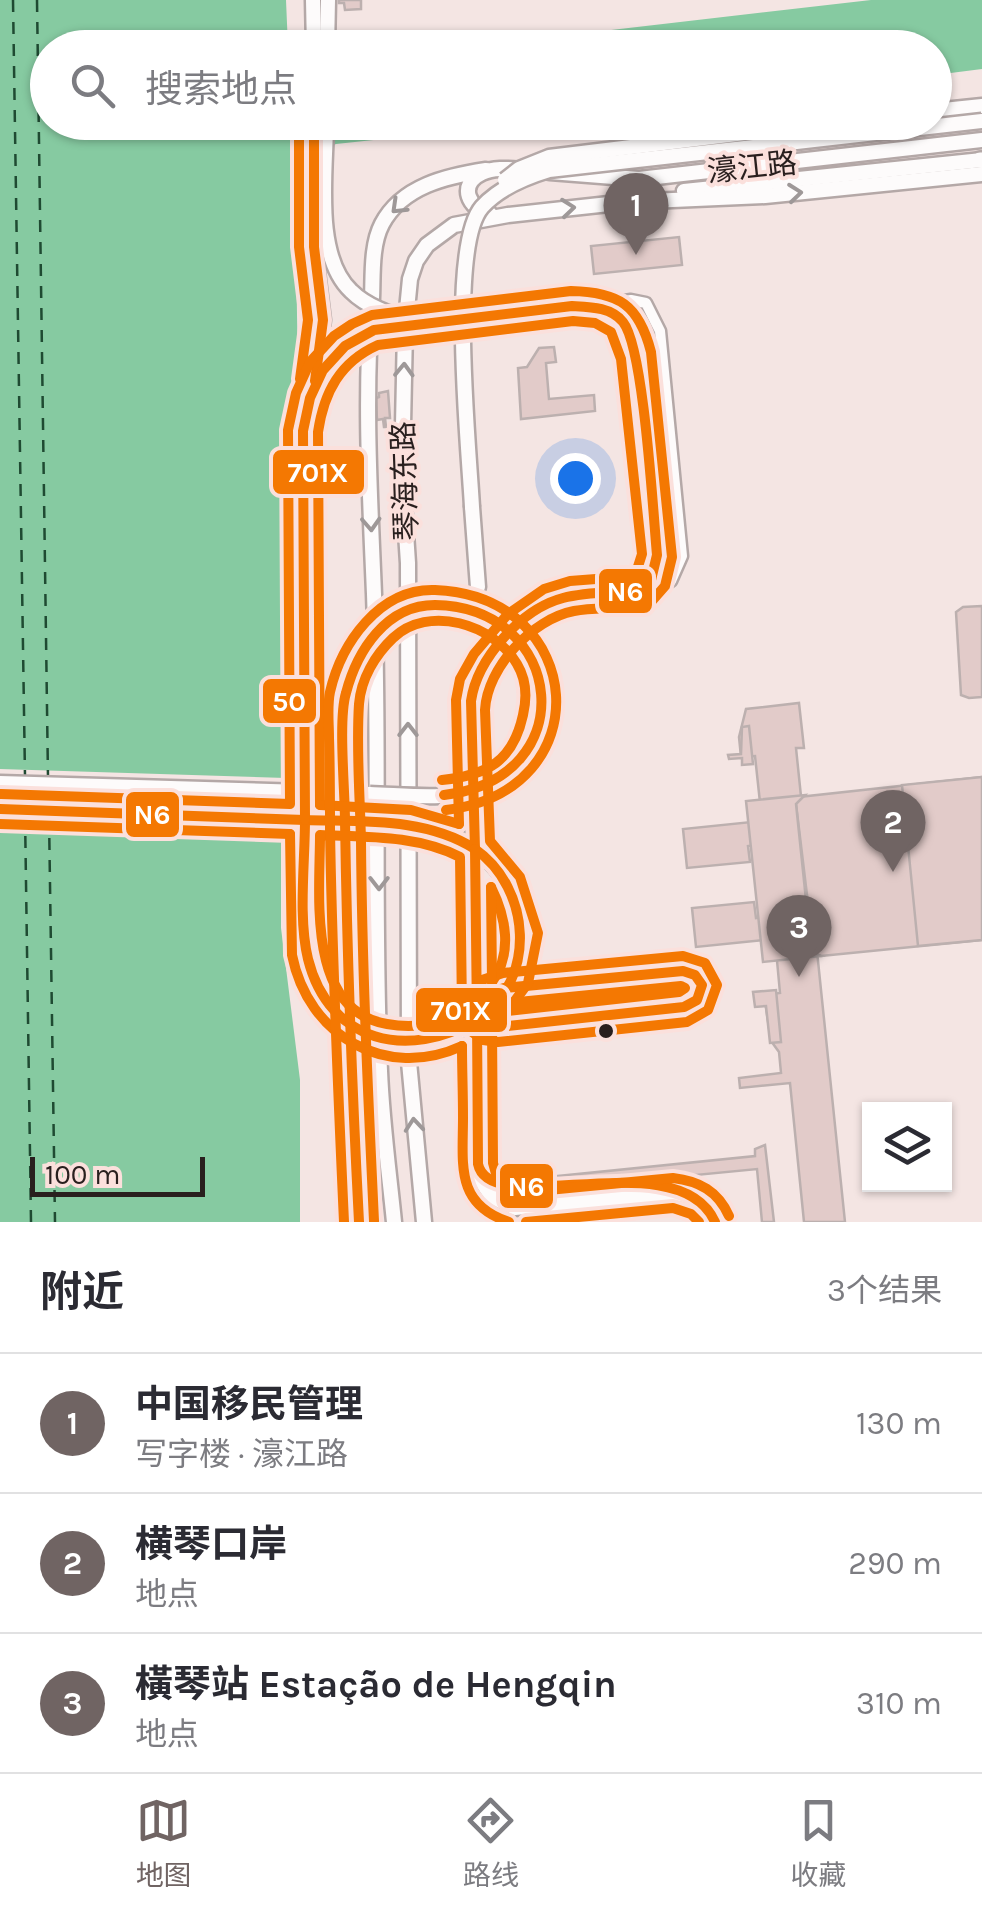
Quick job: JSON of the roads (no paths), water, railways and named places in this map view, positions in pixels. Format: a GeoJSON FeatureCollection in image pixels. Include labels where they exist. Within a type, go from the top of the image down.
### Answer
{"type":"FeatureCollection","features":[{"type":"Feature","properties":{"kind":"main road"},"geometry":{"type":"LineString","coordinates":[[312,0],[313,30]]}},
{"type":"Feature","properties":{"kind":"main road"},"geometry":{"type":"LineString","coordinates":[[327,30],[328,0]]}},
{"type":"Feature","properties":{"kind":"main road"},"geometry":{"type":"LineString","coordinates":[[952,109],[982,106]]}},
{"type":"Feature","properties":{"kind":"main road"},"geometry":{"type":"LineString","coordinates":[[952,123],[982,120]]}},
{"type":"Feature","properties":{"kind":"main road"},"geometry":{"type":"LineString","coordinates":[[0,809],[272,818],[292,819],[311,820],[390,823],[435,829],[466,842],[491,862],[512,894],[521,940],[510,984],[498,1002],[470,1028],[436,1042],[404,1044],[386,1041],[349,1024],[329,1004],[309,964],[304,868],[304,830],[304,811],[304,792],[304,774],[304,755],[304,736],[304,642],[303,432],[315,382],[323,320],[314,236],[314,140]]}},
{"type":"Feature","properties":{"kind":"main road"},"geometry":{"type":"LineString","coordinates":[[326,140],[326,236],[336,268],[350,290],[362,300],[420,324]]}},
{"type":"Feature","properties":{"kind":"main road"},"geometry":{"type":"LineString","coordinates":[[478,588],[462,291],[468,239],[481,208],[519,169],[550,157],[689,140]]}},
{"type":"Feature","properties":{"kind":"main road"},"geometry":{"type":"LineString","coordinates":[[481,208],[521,179],[549,170],[809,140]]}},
{"type":"Feature","properties":{"kind":"main road","name":"濠江路"},"geometry":{"type":"LineString","coordinates":[[752,175],[982,140]]}},
{"type":"Feature","properties":{"kind":"main road"},"geometry":{"type":"LineString","coordinates":[[486,170],[468,186],[469,200],[475,209],[486,214],[508,214],[628,202],[764,196],[982,164]]}},
{"type":"Feature","properties":{"kind":"main road","name":"濠江路"},"geometry":{"type":"LineString","coordinates":[[486,170],[638,179],[982,164]]}},
{"type":"Feature","properties":{"kind":"main road","name":"琴海东路"},"geometry":{"type":"LineString","coordinates":[[394,1222],[383,1120],[378,995],[377,699],[366,417],[376,240],[393,209],[416,190],[437,180],[486,170]]}},
{"type":"Feature","properties":{"kind":"main road"},"geometry":{"type":"LineString","coordinates":[[628,202],[752,175]]}},
{"type":"Feature","properties":{"kind":"main road","name":"琴海东路"},"geometry":{"type":"LineString","coordinates":[[424,1222],[409,1042],[408,563],[401,423],[410,279],[426,244],[442,232],[454,225],[508,214]]}},
{"type":"Feature","properties":{"kind":"main road"},"geometry":{"type":"LineString","coordinates":[[315,382],[332,356],[357,336],[391,327],[572,306],[606,309],[624,322],[636,356],[657,555],[651,580],[642,590],[564,598],[540,607],[515,629],[483,668],[472,693],[479,1171],[482,1184],[492,1197],[515,1208],[674,1193],[698,1199],[715,1222]]}},
{"type":"Feature","properties":{"kind":"main road"},"geometry":{"type":"LineString","coordinates":[[0,782],[254,790],[332,793],[351,794],[428,796],[487,787],[527,753],[541,713],[538,675],[513,632],[486,613],[441,603],[416,605],[399,612],[371,634],[350,668],[343,716],[344,764],[345,780],[346,796],[350,1072],[358,1222]]}},
{"type":"Feature","properties":{"kind":"main road"},"geometry":{"type":"LineString","coordinates":[[304,642],[346,796]]}},
{"type":"Feature","properties":{"kind":"main road"},"geometry":{"type":"LineString","coordinates":[[22,783],[22,810]]}},
{"type":"Feature","properties":{"kind":"street"},"geometry":{"type":"LineString","coordinates":[[591,306],[630,300],[646,303],[660,331],[682,556],[671,582],[642,590]]}},
{"type":"Feature","properties":{"kind":"place","name":"中国移民管理"},"geometry":{"type":"Point","coordinates":[636,255]}},
{"type":"Feature","properties":{"kind":"place","name":"横琴口岸"},"geometry":{"type":"Point","coordinates":[893,872]}},
{"type":"Feature","properties":{"kind":"place","name":"橫琴站 Estação de Hengqin"},"geometry":{"type":"Point","coordinates":[799,977]}}]}
